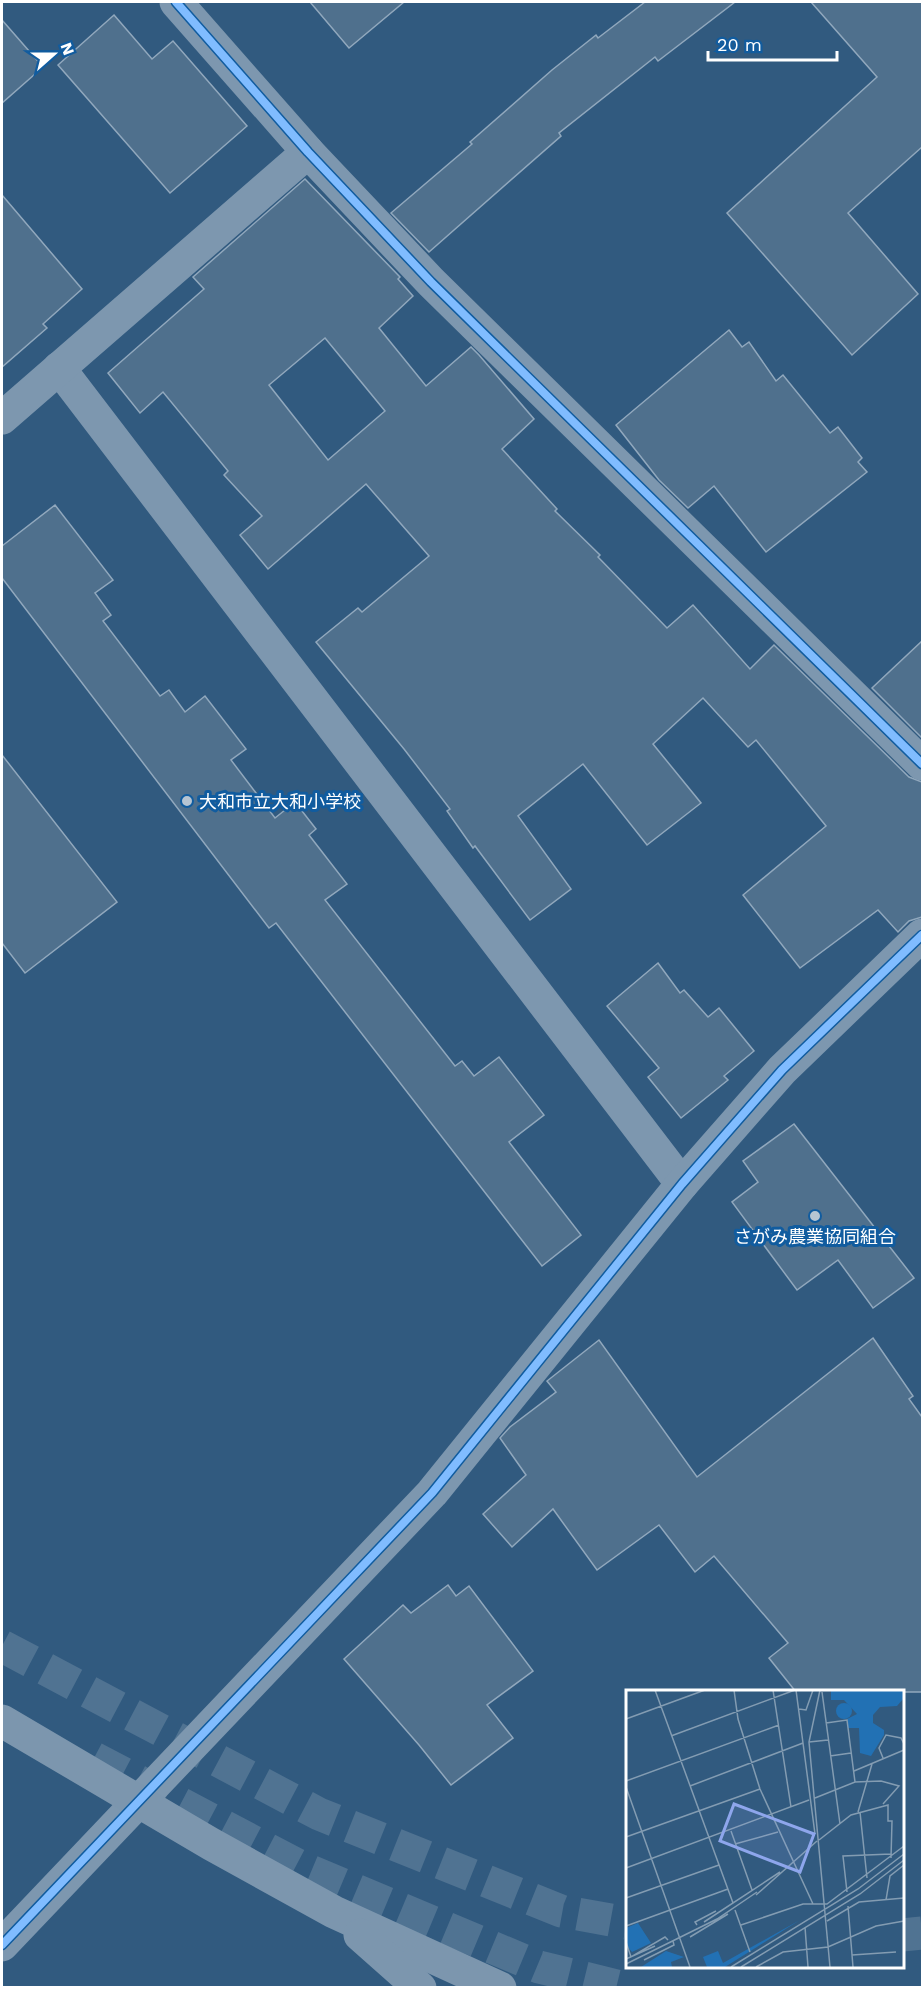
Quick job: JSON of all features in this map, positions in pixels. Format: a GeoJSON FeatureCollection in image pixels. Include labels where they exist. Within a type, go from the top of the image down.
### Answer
{"type":"FeatureCollection","features":[{"type":"Feature","properties":{"kind":"highway"},"geometry":{"type":"LineString","coordinates":[[7,1722],[138,1801],[333,1912],[500,1988]]}},
{"type":"Feature","properties":{"kind":"highway"},"geometry":{"type":"LineString","coordinates":[[333,1912],[420,1988]]}},
{"type":"Feature","properties":{"kind":"street"},"geometry":{"type":"LineString","coordinates":[[176,2],[308,152],[448,299],[922,764]]}},
{"type":"Feature","properties":{"kind":"street"},"geometry":{"type":"LineString","coordinates":[[2,418],[308,152]]}},
{"type":"Feature","properties":{"kind":"street"},"geometry":{"type":"LineString","coordinates":[[59,368],[682,1184]]}},
{"type":"Feature","properties":{"kind":"street"},"geometry":{"type":"LineString","coordinates":[[2,1945],[138,1801],[181,1760],[432,1493],[682,1184],[782,1070],[922,935]]}},
{"type":"Feature","properties":{"kind":"building"},"geometry":{"type":"Polygon","coordinates":[[[310,2],[404,2],[349,48],[310,2]]]}},
{"type":"Feature","properties":{"kind":"building"},"geometry":{"type":"Polygon","coordinates":[[[645,2],[735,2],[658,61],[655,57],[559,133],[561,136],[429,252],[391,213],[472,144],[470,142],[552,70],[596,35],[598,38],[645,2]]]}},
{"type":"Feature","properties":{"kind":"building"},"geometry":{"type":"Polygon","coordinates":[[[811,2],[922,2],[922,147],[848,213],[918,294],[852,355],[727,213],[877,77],[811,2]]]}},
{"type":"Feature","properties":{"kind":"building"},"geometry":{"type":"Polygon","coordinates":[[[114,15],[152,59],[173,41],[247,126],[170,193],[58,65],[114,15]]]}},
{"type":"Feature","properties":{"kind":"building"},"geometry":{"type":"Polygon","coordinates":[[[2,20],[43,67],[2,103],[2,20]]]}},
{"type":"Feature","properties":{"kind":"building"},"geometry":{"type":"Polygon","coordinates":[[[305,179],[400,277],[398,279],[413,296],[379,328],[426,386],[471,347],[479,355],[534,419],[502,449],[557,509],[555,511],[600,555],[598,557],[667,628],[693,605],[750,669],[774,645],[909,777],[922,782],[922,917],[909,921],[898,932],[878,910],[800,968],[743,895],[826,826],[756,740],[748,747],[703,698],[653,744],[701,803],[647,845],[583,764],[518,816],[571,889],[530,920],[475,846],[473,848],[447,811],[450,809],[404,749],[316,642],[358,608],[362,612],[429,556],[366,484],[268,569],[240,535],[262,516],[224,475],[228,471],[163,392],[140,413],[108,373],[204,289],[193,277],[305,179]],[[325,338],[269,385],[328,460],[385,411],[325,338]]]}},
{"type":"Feature","properties":{"kind":"building"},"geometry":{"type":"Polygon","coordinates":[[[2,195],[82,289],[43,324],[47,328],[2,367],[2,195]]]}},
{"type":"Feature","properties":{"kind":"building"},"geometry":{"type":"Polygon","coordinates":[[[729,330],[742,347],[749,342],[776,381],[783,375],[830,433],[838,427],[862,458],[858,462],[867,472],[766,552],[714,486],[688,508],[659,480],[616,425],[729,330]]]}},
{"type":"Feature","properties":{"kind":"building"},"geometry":{"type":"Polygon","coordinates":[[[55,505],[113,580],[95,593],[111,615],[103,621],[160,696],[169,690],[185,712],[205,696],[246,749],[231,760],[275,818],[295,802],[316,829],[309,835],[347,884],[325,900],[455,1066],[462,1061],[474,1076],[499,1057],[544,1115],[509,1142],[581,1235],[542,1266],[276,923],[269,928],[2,578],[2,546],[55,505]]]}},
{"type":"Feature","properties":{"kind":"building"},"geometry":{"type":"Polygon","coordinates":[[[922,641],[922,738],[872,688],[922,641]]]}},
{"type":"Feature","properties":{"kind":"building"},"geometry":{"type":"Polygon","coordinates":[[[2,755],[117,902],[25,973],[2,943],[2,755]]]}},
{"type":"Feature","properties":{"kind":"building"},"geometry":{"type":"Polygon","coordinates":[[[658,963],[680,993],[684,990],[708,1017],[719,1008],[754,1051],[724,1076],[728,1080],[681,1118],[648,1077],[659,1068],[607,1006],[658,963]]]}},
{"type":"Feature","properties":{"kind":"building"},"geometry":{"type":"Polygon","coordinates":[[[794,1124],[914,1278],[873,1308],[838,1260],[797,1290],[732,1202],[758,1182],[743,1161],[794,1124]]]}},
{"type":"Feature","properties":{"kind":"building"},"geometry":{"type":"Polygon","coordinates":[[[873,1338],[913,1396],[909,1399],[922,1417],[922,1692],[794,1690],[769,1658],[788,1643],[714,1556],[695,1572],[659,1525],[597,1570],[553,1509],[512,1547],[483,1514],[526,1475],[500,1438],[510,1427],[556,1392],[547,1381],[599,1340],[697,1477],[873,1338]]]}},
{"type":"Feature","properties":{"kind":"building"},"geometry":{"type":"Polygon","coordinates":[[[448,1585],[456,1596],[469,1586],[533,1671],[487,1705],[513,1738],[451,1785],[344,1659],[403,1605],[411,1613],[448,1585]]]}},
{"type":"Feature","properties":{"kind":"tunnel"},"geometry":{"type":"LineString","coordinates":[[2,1646],[319,1814],[561,1911],[626,1923]]}},
{"type":"Feature","properties":{"kind":"tunnel"},"geometry":{"type":"LineString","coordinates":[[94,1758],[303,1868],[539,1967],[625,1988]]}},
{"type":"Feature","properties":{"kind":"tunnel"},"geometry":{"type":"LineString","coordinates":[[903,1935],[922,1933]]}},
{"type":"Feature","properties":{"kind":"cycle path"},"geometry":{"type":"LineString","coordinates":[[176,2],[308,152],[431,282],[922,764]]}},
{"type":"Feature","properties":{"kind":"cycle path"},"geometry":{"type":"LineString","coordinates":[[2,1945],[432,1493],[682,1184],[782,1070],[922,935]]}},
{"type":"Feature","properties":{"kind":"place","name":"大和市立大和小学校"},"geometry":{"type":"Point","coordinates":[187,801]}},
{"type":"Feature","properties":{"kind":"place","name":"さがみ農業協同組合"},"geometry":{"type":"Point","coordinates":[815,1216]}}]}
